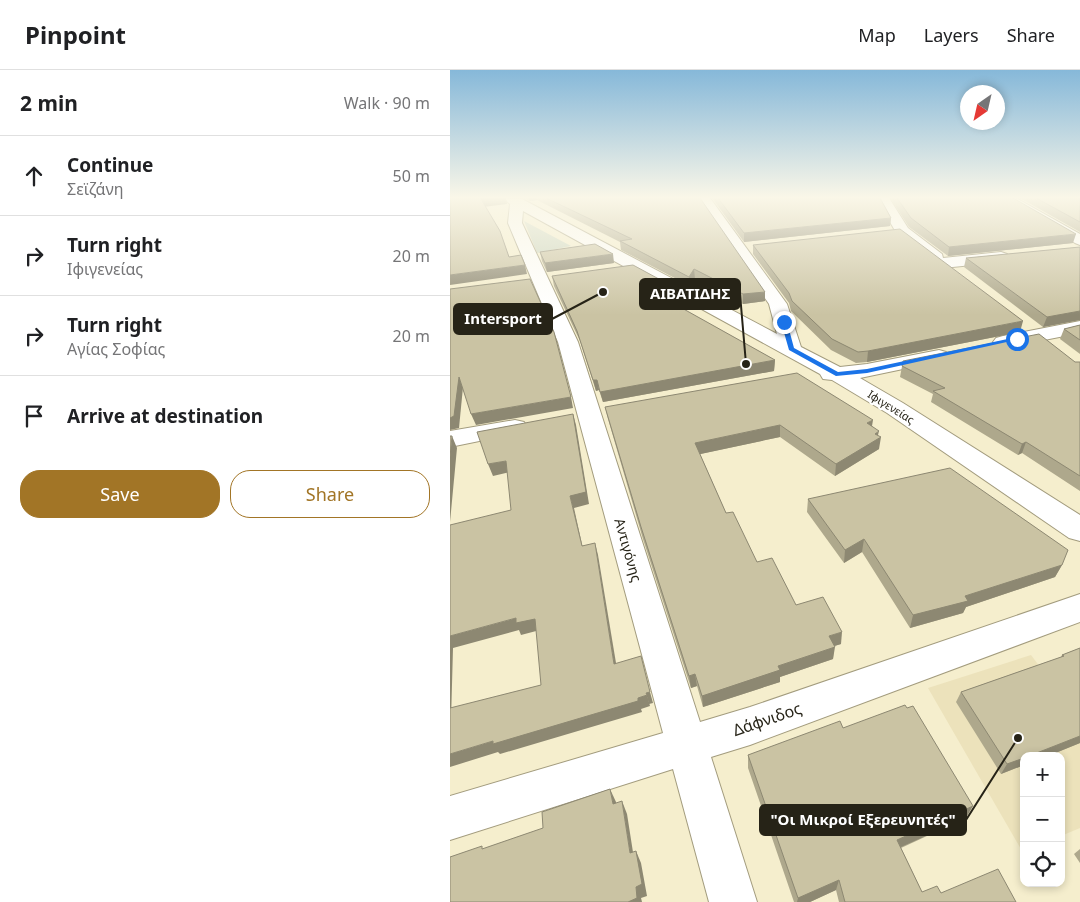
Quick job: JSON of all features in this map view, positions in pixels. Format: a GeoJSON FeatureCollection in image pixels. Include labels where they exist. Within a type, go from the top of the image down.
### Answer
{"type":"FeatureCollection","features":[{"type":"Feature","properties":{"kind":"street","name":"Αντιγόνης"},"geometry":{"type":"LineString","coordinates":[[521,237],[568,342],[733,902]]}},
{"type":"Feature","properties":{"kind":"street","name":"Ιφιγενείας"},"geometry":{"type":"LineString","coordinates":[[581,237],[836,374],[935,434],[1080,530]]}},
{"type":"Feature","properties":{"kind":"street"},"geometry":{"type":"LineString","coordinates":[[731,237],[778,304],[792,349]]}},
{"type":"Feature","properties":{"kind":"street"},"geometry":{"type":"LineString","coordinates":[[909,237],[959,275]]}},
{"type":"Feature","properties":{"kind":"street"},"geometry":{"type":"LineString","coordinates":[[1063,237],[1077,246]]}},
{"type":"Feature","properties":{"kind":"street"},"geometry":{"type":"LineString","coordinates":[[740,249],[759,247]]}},
{"type":"Feature","properties":{"kind":"street"},"geometry":{"type":"LineString","coordinates":[[943,263],[1012,256]]}},
{"type":"Feature","properties":{"kind":"street"},"geometry":{"type":"LineString","coordinates":[[610,271],[636,267]]}},
{"type":"Feature","properties":{"kind":"street"},"geometry":{"type":"LineString","coordinates":[[793,376],[867,371],[970,349],[1030,329],[1080,326]]}},
{"type":"Feature","properties":{"kind":"street"},"geometry":{"type":"LineString","coordinates":[[1030,329],[1059,350]]}},
{"type":"Feature","properties":{"kind":"street"},"geometry":{"type":"LineString","coordinates":[[450,438],[533,424]]}},
{"type":"Feature","properties":{"kind":"street","name":"Δάφνιδος"},"geometry":{"type":"LineString","coordinates":[[450,818],[750,726],[1080,608]]}},
{"type":"Feature","properties":{"kind":"shaded area"},"geometry":{"type":"Polygon","coordinates":[[[1031,655],[1080,720],[1080,828],[1065,834],[1065,752],[1020,752],[1020,848],[928,688],[1031,655]]]}},
{"type":"Feature","properties":{"kind":"green space"},"geometry":{"type":"Polygon","coordinates":[[[530,237],[554,237],[571,246],[537,253],[530,237]]]}},
{"type":"Feature","properties":{"kind":"building"},"geometry":{"type":"Polygon","coordinates":[[[450,237],[502,237],[509,257],[521,255],[525,265],[450,275],[450,237]]]}},
{"type":"Feature","properties":{"kind":"building"},"geometry":{"type":"Polygon","coordinates":[[[627,237],[727,237],[765,292],[743,294],[694,269],[689,277],[620,241],[632,239],[627,237]]]}},
{"type":"Feature","properties":{"kind":"building"},"geometry":{"type":"Polygon","coordinates":[[[828,237],[910,237],[1023,321],[858,352],[832,339],[792,301],[789,293],[753,245],[828,237]]]}},
{"type":"Feature","properties":{"kind":"building"},"geometry":{"type":"Polygon","coordinates":[[[936,237],[1048,237],[949,247],[936,237]]]}},
{"type":"Feature","properties":{"kind":"building"},"geometry":{"type":"Polygon","coordinates":[[[595,244],[613,254],[545,263],[540,252],[595,244]]]}},
{"type":"Feature","properties":{"kind":"building"},"geometry":{"type":"Polygon","coordinates":[[[1080,247],[1080,311],[1047,317],[966,258],[1080,247]]]}},
{"type":"Feature","properties":{"kind":"building"},"geometry":{"type":"Polygon","coordinates":[[[633,265],[681,291],[674,302],[671,302],[775,360],[600,392],[597,380],[593,380],[577,331],[552,276],[633,265]]]}},
{"type":"Feature","properties":{"kind":"building"},"geometry":{"type":"Polygon","coordinates":[[[530,279],[554,332],[571,397],[471,414],[459,377],[454,416],[450,418],[450,289],[530,279]]]}},
{"type":"Feature","properties":{"kind":"building"},"geometry":{"type":"Polygon","coordinates":[[[1080,325],[1080,340],[1064,329],[1080,325]]]}},
{"type":"Feature","properties":{"kind":"building"},"geometry":{"type":"Polygon","coordinates":[[[1039,334],[1075,362],[1080,362],[1080,476],[1026,442],[1022,444],[933,391],[945,388],[902,366],[903,361],[1039,334]]]}},
{"type":"Feature","properties":{"kind":"building"},"geometry":{"type":"Polygon","coordinates":[[[797,373],[873,420],[867,423],[879,431],[875,434],[881,437],[836,464],[780,425],[695,443],[726,513],[733,512],[757,562],[772,558],[796,605],[823,597],[842,632],[829,636],[835,647],[778,666],[780,670],[702,696],[695,674],[689,676],[605,407],[797,373]]]}},
{"type":"Feature","properties":{"kind":"building"},"geometry":{"type":"Polygon","coordinates":[[[573,414],[586,492],[570,496],[582,546],[595,543],[614,664],[641,656],[650,692],[638,698],[638,701],[493,744],[493,741],[450,754],[450,708],[541,685],[535,619],[516,623],[516,618],[450,636],[450,525],[511,510],[506,461],[488,464],[477,432],[573,414]]]}},
{"type":"Feature","properties":{"kind":"building"},"geometry":{"type":"Polygon","coordinates":[[[450,436],[452,436],[450,457],[450,436]]]}},
{"type":"Feature","properties":{"kind":"building"},"geometry":{"type":"Polygon","coordinates":[[[950,468],[1068,550],[1062,565],[965,596],[968,601],[913,615],[864,539],[845,550],[808,499],[950,468]]]}},
{"type":"Feature","properties":{"kind":"building"},"geometry":{"type":"Polygon","coordinates":[[[1080,648],[1080,736],[1039,752],[1020,752],[1020,759],[1007,764],[961,692],[1064,656],[1062,655],[1080,648]]]}},
{"type":"Feature","properties":{"kind":"building"},"geometry":{"type":"Polygon","coordinates":[[[905,705],[907,708],[913,706],[973,806],[897,840],[922,892],[937,886],[941,893],[998,869],[1016,902],[845,902],[839,880],[798,898],[748,755],[840,721],[843,728],[905,705]]]}},
{"type":"Feature","properties":{"kind":"building"},"geometry":{"type":"Polygon","coordinates":[[[610,789],[613,804],[622,801],[630,853],[636,851],[642,884],[636,887],[637,898],[628,902],[450,902],[450,857],[482,846],[482,849],[543,828],[542,812],[610,789]]]}},
{"type":"Feature","properties":{"kind":"place","name":"Intersport"},"geometry":{"type":"Point","coordinates":[603,292]}},
{"type":"Feature","properties":{"kind":"place","name":"ΑΙΒΑΤΙΔΗΣ"},"geometry":{"type":"Point","coordinates":[746,364]}},
{"type":"Feature","properties":{"kind":"place","name":"\"Οι Μικροί Εξερευνητές\""},"geometry":{"type":"Point","coordinates":[1018,738]}},
{"type":"Feature","properties":{"kind":"route"},"geometry":{"type":"LineString","coordinates":[[784,322],[792,349],[836,374],[867,371],[1017,339]]}}]}
